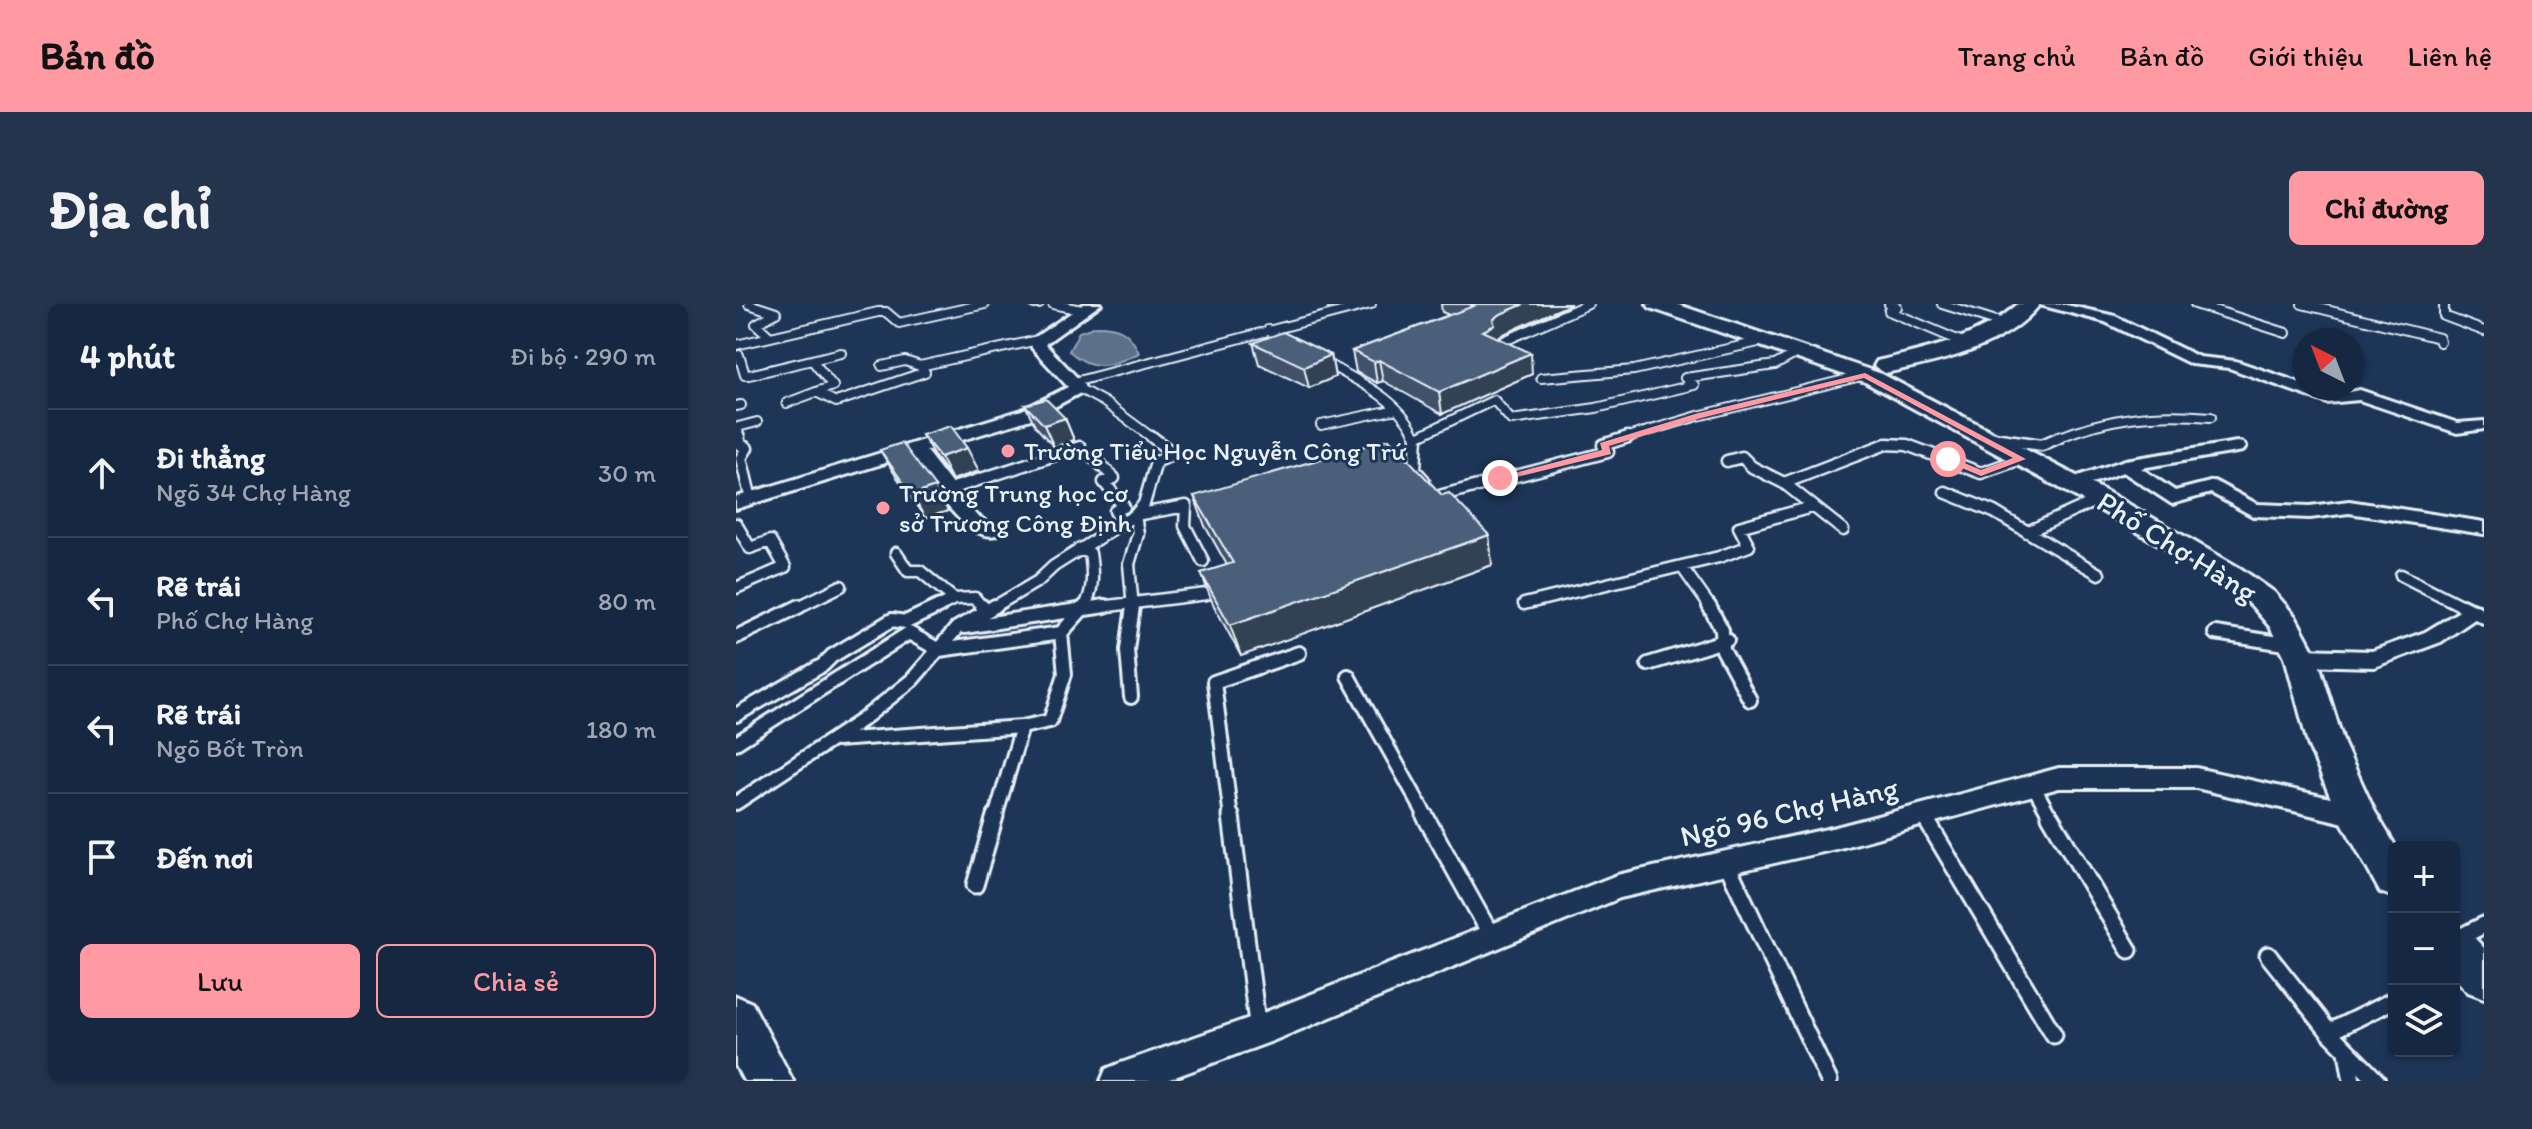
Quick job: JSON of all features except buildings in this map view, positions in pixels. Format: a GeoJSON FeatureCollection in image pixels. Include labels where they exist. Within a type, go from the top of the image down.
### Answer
{"type":"FeatureCollection","features":[{"type":"Feature","properties":{"kind":"street","name":"Phố Chợ Hàng"},"geometry":{"type":"LineString","coordinates":[[1657,304],[1824,363],[1887,374],[1978,436],[2100,499],[2230,574],[2263,599],[2284,623],[2298,651],[2326,744],[2357,815],[2388,869]]}},
{"type":"Feature","properties":{"kind":"street"},"geometry":{"type":"LineString","coordinates":[[1887,374],[2009,325],[2030,304]]}},
{"type":"Feature","properties":{"kind":"street"},"geometry":{"type":"LineString","coordinates":[[2043,304],[2110,319],[2196,361],[2231,364],[2333,400],[2360,395],[2457,428],[2480,425]]}},
{"type":"Feature","properties":{"kind":"street"},"geometry":{"type":"LineString","coordinates":[[744,501],[1028,414],[1076,385],[1037,345],[1038,340],[1088,307]]}},
{"type":"Feature","properties":{"kind":"street"},"geometry":{"type":"LineString","coordinates":[[2073,484],[2125,465],[2237,447]]}},
{"type":"Feature","properties":{"kind":"street"},"geometry":{"type":"LineString","coordinates":[[916,450],[968,518],[989,531]]}},
{"type":"Feature","properties":{"kind":"street"},"geometry":{"type":"LineString","coordinates":[[2125,465],[2172,498],[2214,487],[2253,510],[2310,512],[2349,507],[2484,528]]}},
{"type":"Feature","properties":{"kind":"street"},"geometry":{"type":"LineString","coordinates":[[2298,651],[2374,659],[2433,637],[2477,614]]}},
{"type":"Feature","properties":{"kind":"street","name":"Ngõ 96 Chợ Hàng"},"geometry":{"type":"LineString","coordinates":[[1258,1031],[1617,887],[1923,815],[2059,778],[2196,778],[2357,815]]}},
{"type":"Feature","properties":{"kind":"street"},"geometry":{"type":"LineString","coordinates":[[736,1018],[769,1081]]}},
{"type":"Feature","properties":{"kind":"street"},"geometry":{"type":"LineString","coordinates":[[1118,1081],[1258,1031]]}},
{"type":"Feature","properties":{"kind":"lane"},"geometry":{"type":"LineString","coordinates":[[749,304],[776,313],[756,324],[769,336]]}},
{"type":"Feature","properties":{"kind":"lane"},"geometry":{"type":"LineString","coordinates":[[736,345],[878,312],[886,312],[899,323],[985,304]]}},
{"type":"Feature","properties":{"kind":"lane"},"geometry":{"type":"LineString","coordinates":[[1053,304],[1088,307]]}},
{"type":"Feature","properties":{"kind":"lane"},"geometry":{"type":"LineString","coordinates":[[1076,385],[1371,304]]}},
{"type":"Feature","properties":{"kind":"lane"},"geometry":{"type":"LineString","coordinates":[[1502,342],[1588,304]]}},
{"type":"Feature","properties":{"kind":"lane"},"geometry":{"type":"LineString","coordinates":[[1889,304],[1897,307],[1889,311],[1967,344]]}},
{"type":"Feature","properties":{"kind":"lane"},"geometry":{"type":"LineString","coordinates":[[1942,304],[2009,325]]}},
{"type":"Feature","properties":{"kind":"lane"},"geometry":{"type":"LineString","coordinates":[[2195,304],[2286,333]]}},
{"type":"Feature","properties":{"kind":"lane"},"geometry":{"type":"LineString","coordinates":[[2302,304],[2439,338],[2440,342]]}},
{"type":"Feature","properties":{"kind":"lane"},"geometry":{"type":"LineString","coordinates":[[2444,304],[2444,316],[2484,331]]}},
{"type":"Feature","properties":{"kind":"lane"},"geometry":{"type":"LineString","coordinates":[[1268,330],[1294,345]]}},
{"type":"Feature","properties":{"kind":"lane"},"geometry":{"type":"LineString","coordinates":[[882,366],[905,361],[920,366],[1038,340]]}},
{"type":"Feature","properties":{"kind":"lane"},"geometry":{"type":"LineString","coordinates":[[1541,378],[1634,370],[1763,341]]}},
{"type":"Feature","properties":{"kind":"lane"},"geometry":{"type":"LineString","coordinates":[[1307,352],[1383,396],[1397,409],[1417,437],[1415,470],[1440,498],[1500,478],[1608,452],[1603,445],[1698,416],[1887,374]]}},
{"type":"Feature","properties":{"kind":"lane"},"geometry":{"type":"LineString","coordinates":[[737,354],[745,375],[749,375],[841,353]]}},
{"type":"Feature","properties":{"kind":"lane"},"geometry":{"type":"LineString","coordinates":[[1417,437],[1494,400],[1511,420],[1596,408],[1694,385],[1685,378],[1775,365],[1797,353]]}},
{"type":"Feature","properties":{"kind":"lane"},"geometry":{"type":"LineString","coordinates":[[787,403],[833,386],[812,360]]}},
{"type":"Feature","properties":{"kind":"lane"},"geometry":{"type":"LineString","coordinates":[[816,392],[836,402],[925,372],[920,366]]}},
{"type":"Feature","properties":{"kind":"lane"},"geometry":{"type":"LineString","coordinates":[[736,803],[836,740],[912,680],[957,628],[1038,581],[1079,549],[1123,524],[1144,504],[1156,462],[1174,454],[1076,385]]}},
{"type":"Feature","properties":{"kind":"lane"},"geometry":{"type":"LineString","coordinates":[[1321,425],[1397,409]]}},
{"type":"Feature","properties":{"kind":"lane"},"geometry":{"type":"LineString","coordinates":[[1978,436],[2042,445],[2092,424],[2165,413],[2211,417]]}},
{"type":"Feature","properties":{"kind":"lane"},"geometry":{"type":"LineString","coordinates":[[744,501],[741,458],[747,448],[739,444],[738,427],[757,422]]}},
{"type":"Feature","properties":{"kind":"lane"},"geometry":{"type":"LineString","coordinates":[[1784,483],[1886,444],[1907,445],[1981,473],[2021,459]]}},
{"type":"Feature","properties":{"kind":"lane"},"geometry":{"type":"LineString","coordinates":[[947,490],[1080,447]]}},
{"type":"Feature","properties":{"kind":"lane"},"geometry":{"type":"LineString","coordinates":[[1093,457],[1114,478],[1104,482],[1124,507],[1115,511],[1123,524]]}},
{"type":"Feature","properties":{"kind":"lane"},"geometry":{"type":"LineString","coordinates":[[1727,461],[1742,457],[1752,467],[1784,483],[1843,530]]}},
{"type":"Feature","properties":{"kind":"lane"},"geometry":{"type":"LineString","coordinates":[[1945,492],[1994,512],[2099,574]]}},
{"type":"Feature","properties":{"kind":"lane"},"geometry":{"type":"LineString","coordinates":[[2027,532],[2100,499]]}},
{"type":"Feature","properties":{"kind":"lane"},"geometry":{"type":"LineString","coordinates":[[1135,515],[1186,506],[1185,526],[1203,561]]}},
{"type":"Feature","properties":{"kind":"lane"},"geometry":{"type":"LineString","coordinates":[[1524,604],[1682,567],[1749,546],[1739,527],[1812,507]]}},
{"type":"Feature","properties":{"kind":"lane"},"geometry":{"type":"LineString","coordinates":[[1131,697],[1127,650],[1134,601],[1129,564],[1138,534],[1135,515]]}},
{"type":"Feature","properties":{"kind":"lane"},"geometry":{"type":"LineString","coordinates":[[736,524],[750,548],[770,541],[785,567],[736,588]]}},
{"type":"Feature","properties":{"kind":"lane"},"geometry":{"type":"LineString","coordinates":[[736,743],[909,633],[939,650],[1061,633],[1086,609],[1093,569],[1090,553],[1079,549]]}},
{"type":"Feature","properties":{"kind":"lane"},"geometry":{"type":"LineString","coordinates":[[896,553],[908,571],[920,571],[954,599]]}},
{"type":"Feature","properties":{"kind":"lane"},"geometry":{"type":"LineString","coordinates":[[1682,567],[1727,640]]}},
{"type":"Feature","properties":{"kind":"lane"},"geometry":{"type":"LineString","coordinates":[[2401,575],[2477,614]]}},
{"type":"Feature","properties":{"kind":"lane"},"geometry":{"type":"LineString","coordinates":[[736,637],[841,586]]}},
{"type":"Feature","properties":{"kind":"lane"},"geometry":{"type":"LineString","coordinates":[[957,628],[1134,601],[1207,594]]}},
{"type":"Feature","properties":{"kind":"lane"},"geometry":{"type":"LineString","coordinates":[[736,715],[823,665],[832,656],[892,620],[906,622],[954,599],[975,598],[986,611]]}},
{"type":"Feature","properties":{"kind":"lane"},"geometry":{"type":"LineString","coordinates":[[836,740],[1022,727],[1050,721],[1065,674],[1061,633]]}},
{"type":"Feature","properties":{"kind":"lane"},"geometry":{"type":"LineString","coordinates":[[2215,633],[2298,651]]}},
{"type":"Feature","properties":{"kind":"lane"},"geometry":{"type":"LineString","coordinates":[[1648,664],[1727,640]]}},
{"type":"Feature","properties":{"kind":"lane"},"geometry":{"type":"LineString","coordinates":[[1727,640],[1723,650],[1750,700]]}},
{"type":"Feature","properties":{"kind":"lane"},"geometry":{"type":"LineString","coordinates":[[1258,1031],[1214,682],[1299,653]]}},
{"type":"Feature","properties":{"kind":"lane"},"geometry":{"type":"LineString","coordinates":[[1348,676],[1492,937]]}},
{"type":"Feature","properties":{"kind":"lane"},"geometry":{"type":"LineString","coordinates":[[975,885],[1022,727]]}},
{"type":"Feature","properties":{"kind":"lane"},"geometry":{"type":"LineString","coordinates":[[2033,785],[2074,862],[2129,950]]}},
{"type":"Feature","properties":{"kind":"lane"},"geometry":{"type":"LineString","coordinates":[[1923,815],[2054,1035]]}},
{"type":"Feature","properties":{"kind":"lane"},"geometry":{"type":"LineString","coordinates":[[1726,862],[1829,1081]]}},
{"type":"Feature","properties":{"kind":"lane"},"geometry":{"type":"LineString","coordinates":[[2468,963],[2484,925]]}},
{"type":"Feature","properties":{"kind":"lane"},"geometry":{"type":"LineString","coordinates":[[2268,955],[2329,1032],[2377,1081]]}},
{"type":"Feature","properties":{"kind":"lane"},"geometry":{"type":"LineString","coordinates":[[2329,1032],[2388,1003]]}},
{"type":"Feature","properties":{"kind":"lane"},"geometry":{"type":"LineString","coordinates":[[2347,1052],[2352,1081]]}},
{"type":"Feature","properties":{"kind":"water"},"geometry":{"type":"Polygon","coordinates":[[[1096,326],[1123,331],[1139,353],[1111,364],[1094,365],[1069,351],[1079,332],[1096,326]]]}},
{"type":"Feature","properties":{"kind":"place","name":"Trường Tiểu Học Nguyễn Công Trứ"},"geometry":{"type":"Point","coordinates":[1008,451]}},
{"type":"Feature","properties":{"kind":"place","name":"Trường Trung học cơ sở Trương Công Định"},"geometry":{"type":"Point","coordinates":[883,508]}},
{"type":"Feature","properties":{"kind":"route"},"geometry":{"type":"LineString","coordinates":[[1500,478],[1608,452],[1603,445],[1698,416],[1792,396],[1865,375],[2021,459],[1981,473],[1948,459]]}}]}
